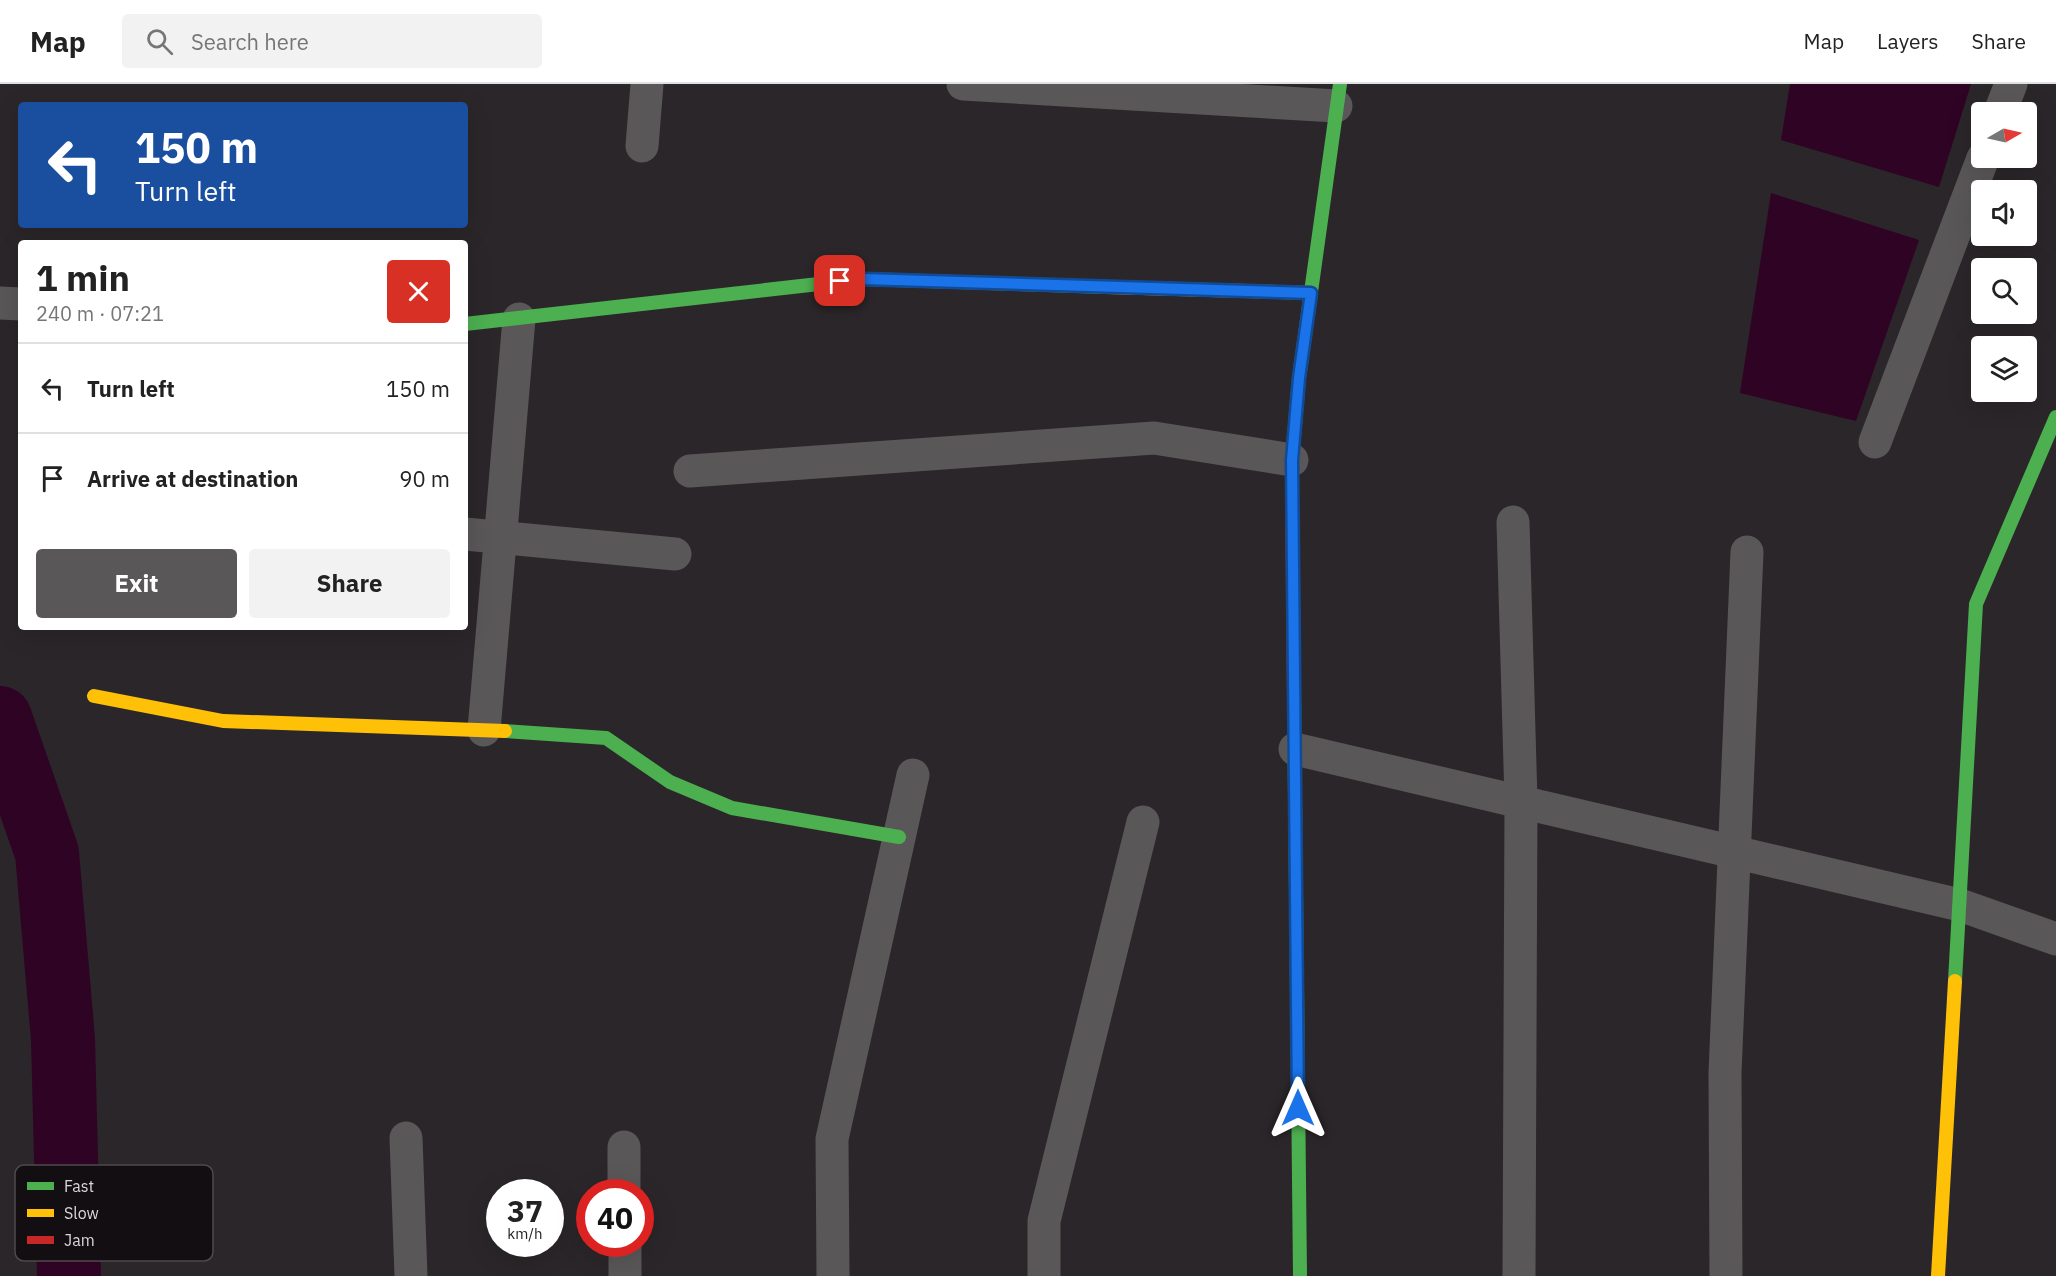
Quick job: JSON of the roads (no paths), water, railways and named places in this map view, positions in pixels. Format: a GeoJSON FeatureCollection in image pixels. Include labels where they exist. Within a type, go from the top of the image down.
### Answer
{"type":"FeatureCollection","features":[{"type":"Feature","properties":{"kind":"street"},"geometry":{"type":"LineString","coordinates":[[642,146],[647,84]]}},
{"type":"Feature","properties":{"kind":"street"},"geometry":{"type":"LineString","coordinates":[[963,84],[1338,95],[1299,378],[1292,460],[1300,1276]]}},
{"type":"Feature","properties":{"kind":"street"},"geometry":{"type":"LineString","coordinates":[[2004,102],[2011,84]]}},
{"type":"Feature","properties":{"kind":"street"},"geometry":{"type":"LineString","coordinates":[[1875,442],[1979,168]]}},
{"type":"Feature","properties":{"kind":"street"},"geometry":{"type":"LineString","coordinates":[[468,324],[863,279],[1311,293]]}},
{"type":"Feature","properties":{"kind":"street"},"geometry":{"type":"LineString","coordinates":[[0,303],[18,304]]}},
{"type":"Feature","properties":{"kind":"street"},"geometry":{"type":"LineString","coordinates":[[484,730],[519,319]]}},
{"type":"Feature","properties":{"kind":"street"},"geometry":{"type":"LineString","coordinates":[[1938,1276],[1977,604],[2056,417]]}},
{"type":"Feature","properties":{"kind":"street"},"geometry":{"type":"LineString","coordinates":[[690,471],[1154,438],[1292,460]]}},
{"type":"Feature","properties":{"kind":"street"},"geometry":{"type":"LineString","coordinates":[[1513,522],[1521,801],[1518,1276]]}},
{"type":"Feature","properties":{"kind":"street"},"geometry":{"type":"LineString","coordinates":[[468,534],[675,554]]}},
{"type":"Feature","properties":{"kind":"street"},"geometry":{"type":"LineString","coordinates":[[1726,1276],[1725,1072],[1747,552]]}},
{"type":"Feature","properties":{"kind":"street"},"geometry":{"type":"LineString","coordinates":[[94,696],[223,721],[484,730],[606,738],[670,782],[732,808],[899,837]]}},
{"type":"Feature","properties":{"kind":"street"},"geometry":{"type":"LineString","coordinates":[[1295,749],[1960,905],[2056,939]]}},
{"type":"Feature","properties":{"kind":"street"},"geometry":{"type":"LineString","coordinates":[[833,1276],[832,1139],[913,776]]}},
{"type":"Feature","properties":{"kind":"street"},"geometry":{"type":"LineString","coordinates":[[1044,1276],[1044,1221],[1143,822]]}},
{"type":"Feature","properties":{"kind":"street"},"geometry":{"type":"LineString","coordinates":[[406,1138],[411,1276]]}},
{"type":"Feature","properties":{"kind":"street"},"geometry":{"type":"LineString","coordinates":[[624,1147],[624,1179]]}},
{"type":"Feature","properties":{"kind":"street"},"geometry":{"type":"LineString","coordinates":[[625,1257],[625,1276]]}},
{"type":"Feature","properties":{"kind":"waterway"},"geometry":{"type":"LineString","coordinates":[[0,718],[47,853],[63,1039],[66,1165]]}},
{"type":"Feature","properties":{"kind":"waterway"},"geometry":{"type":"LineString","coordinates":[[69,1261],[69,1276]]}}]}
